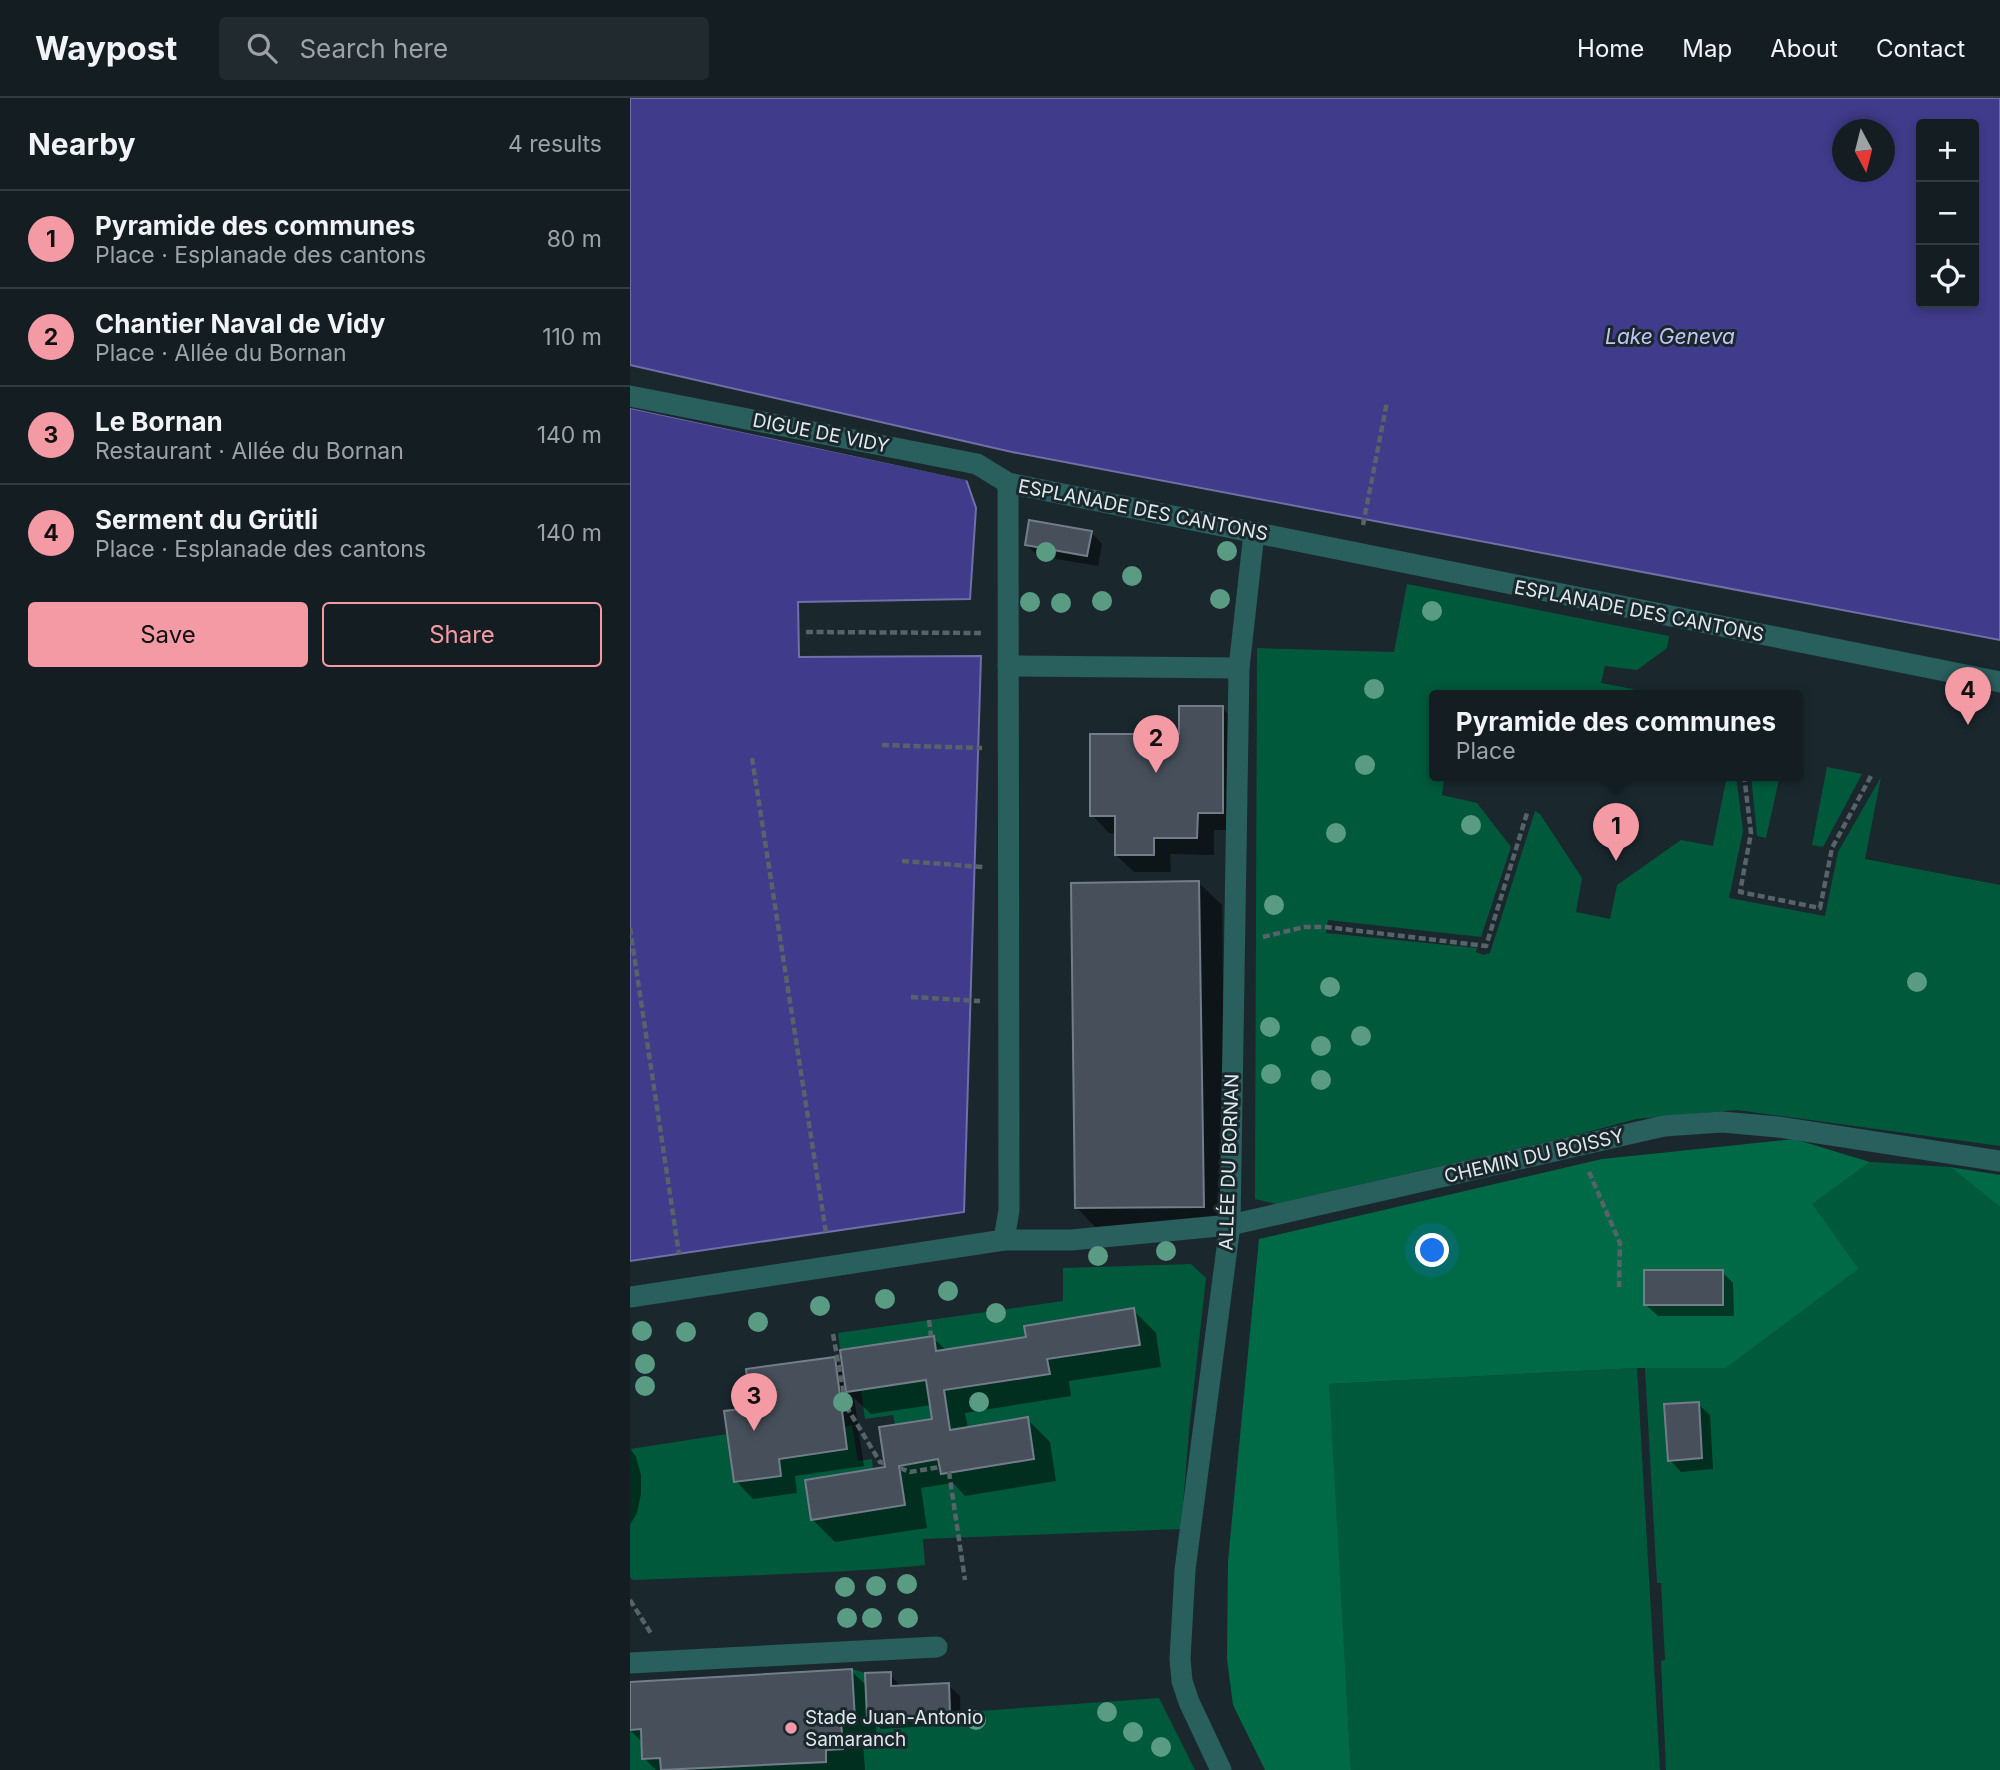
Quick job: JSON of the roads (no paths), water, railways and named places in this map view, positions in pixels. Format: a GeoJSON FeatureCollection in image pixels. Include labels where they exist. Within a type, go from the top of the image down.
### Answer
{"type":"FeatureCollection","features":[{"type":"Feature","properties":{"kind":"street","name":"DIGUE DE VIDY"},"geometry":{"type":"LineString","coordinates":[[630,396],[977,464],[1008,483]]}},
{"type":"Feature","properties":{"kind":"street","name":"ESPLANADE DES CANTONS"},"geometry":{"type":"LineString","coordinates":[[1008,483],[2000,682]]}},
{"type":"Feature","properties":{"kind":"street"},"geometry":{"type":"LineString","coordinates":[[630,1297],[1004,1240],[1009,1210],[1008,483]]}},
{"type":"Feature","properties":{"kind":"street","name":"ALLÉE DU BORNAN"},"geometry":{"type":"LineString","coordinates":[[1221,1770],[1189,1702],[1182,1682],[1180,1659],[1185,1570],[1230,1225],[1238,668],[1254,533]]}},
{"type":"Feature","properties":{"kind":"street"},"geometry":{"type":"LineString","coordinates":[[1008,666],[1238,668]]}},
{"type":"Feature","properties":{"kind":"street","name":"CHEMIN DU BOISSY"},"geometry":{"type":"LineString","coordinates":[[1004,1240],[1071,1240],[1230,1225],[1664,1126],[1722,1122],[1778,1127],[2000,1161]]}},
{"type":"Feature","properties":{"kind":"street"},"geometry":{"type":"LineString","coordinates":[[630,1663],[937,1647]]}},
{"type":"Feature","properties":{"kind":"water","name":"Lake Geneva"},"geometry":{"type":"Polygon","coordinates":[[[630,98],[2000,98],[2000,640],[1012,452],[630,365],[630,98]]]}},
{"type":"Feature","properties":{"kind":"water"},"geometry":{"type":"Polygon","coordinates":[[[630,408],[966,479],[976,508],[970,599],[798,602],[799,657],[981,656],[964,1212],[630,1261],[630,408]]]}},
{"type":"Feature","properties":{"kind":"place","name":"Serment du Grütli"},"geometry":{"type":"Point","coordinates":[1968,725]}},
{"type":"Feature","properties":{"kind":"place","name":"Chantier Naval de Vidy"},"geometry":{"type":"Point","coordinates":[1156,773]}},
{"type":"Feature","properties":{"kind":"place","name":"Pyramide des communes"},"geometry":{"type":"Point","coordinates":[1616,861]}},
{"type":"Feature","properties":{"kind":"place","name":"Le Bornan"},"geometry":{"type":"Point","coordinates":[754,1431]}},
{"type":"Feature","properties":{"kind":"place","name":"Stade Juan-Antonio Samaranch"},"geometry":{"type":"Point","coordinates":[791,1728]}}]}
